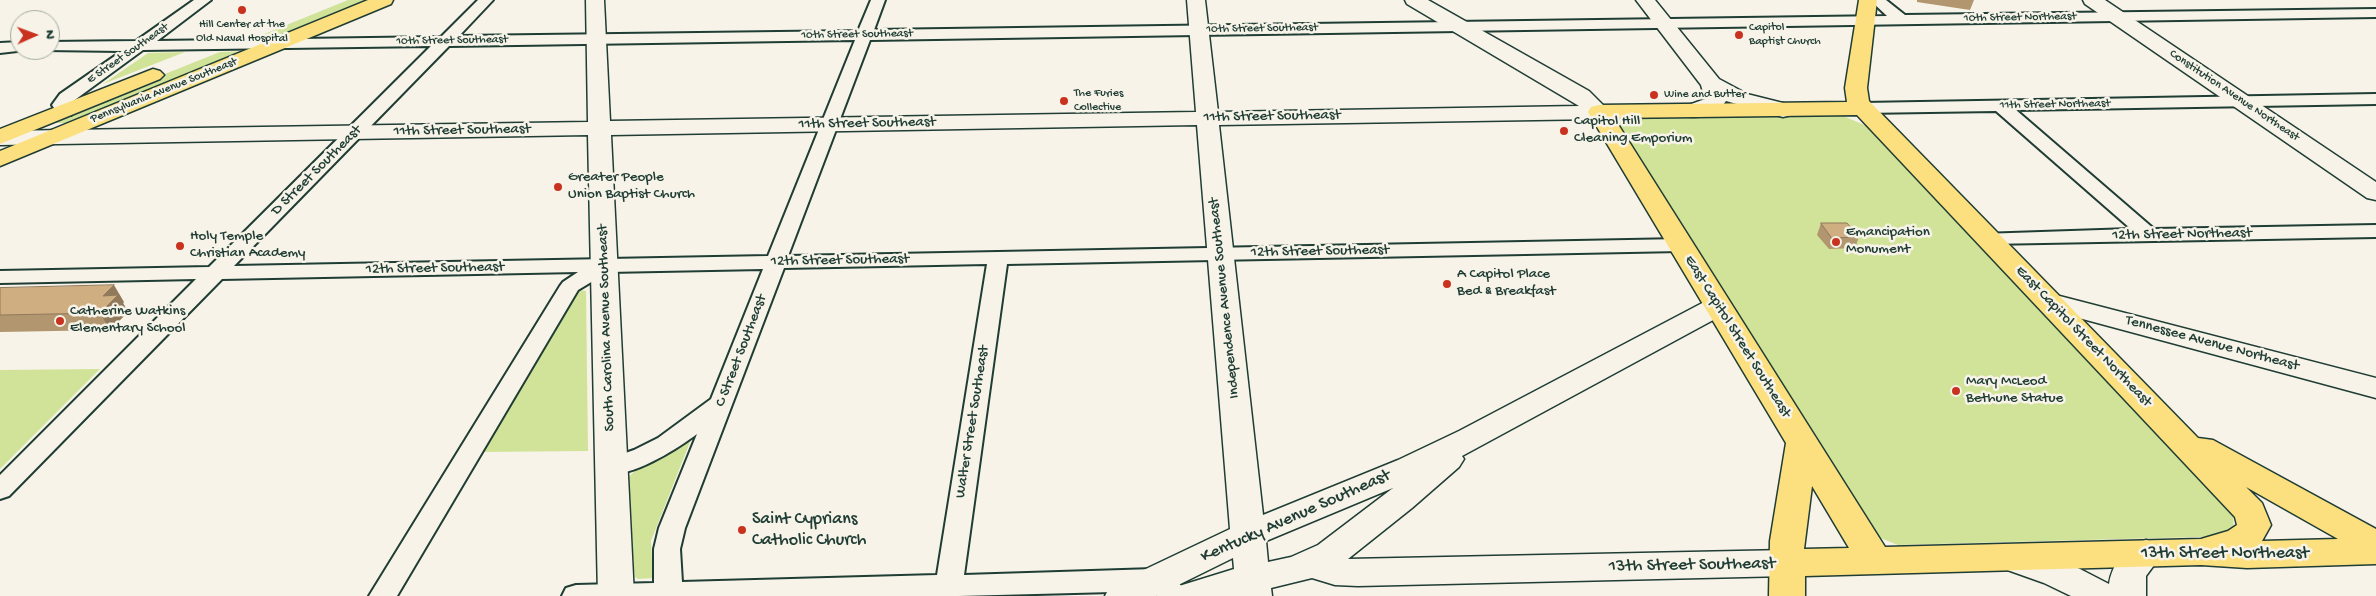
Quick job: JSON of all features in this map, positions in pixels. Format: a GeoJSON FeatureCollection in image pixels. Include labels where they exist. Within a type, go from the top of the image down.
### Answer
{"type":"FeatureCollection","features":[{"type":"Feature","properties":{"kind":"main road","name":"Pennsylvania Avenue Southeast"},"geometry":{"type":"LineString","coordinates":[[0,138],[340,0]]}},
{"type":"Feature","properties":{"kind":"main road","name":"Pennsylvania Avenue Southeast"},"geometry":{"type":"LineString","coordinates":[[0,159],[384,0]]}},
{"type":"Feature","properties":{"kind":"main road","name":"South Carolina Avenue Southeast"},"geometry":{"type":"LineString","coordinates":[[595,0],[598,39],[616,595]]}},
{"type":"Feature","properties":{"kind":"main road","name":"Independence Avenue Southeast"},"geometry":{"type":"LineString","coordinates":[[1196,0],[1253,587]]}},
{"type":"Feature","properties":{"kind":"main road"},"geometry":{"type":"LineString","coordinates":[[1414,0],[1581,96],[1600,112]]}},
{"type":"Feature","properties":{"kind":"main road"},"geometry":{"type":"LineString","coordinates":[[1645,0],[1711,84],[1716,100],[1710,106],[1694,112]]}},
{"type":"Feature","properties":{"kind":"main road","name":"Constitution Avenue Northeast"},"geometry":{"type":"LineString","coordinates":[[2092,0],[2376,193]]}},
{"type":"Feature","properties":{"kind":"main road"},"geometry":{"type":"LineString","coordinates":[[1863,108],[1857,101],[1856,88],[1867,10]]}},
{"type":"Feature","properties":{"kind":"main road"},"geometry":{"type":"LineString","coordinates":[[1711,84],[1740,99],[1783,110]]}},
{"type":"Feature","properties":{"kind":"main road","name":"11th Street Northeast"},"geometry":{"type":"LineString","coordinates":[[1734,111],[1863,108]]}},
{"type":"Feature","properties":{"kind":"main road","name":"East Capitol Street Northeast"},"geometry":{"type":"LineString","coordinates":[[1863,108],[2243,504],[2253,518],[2254,525],[2246,537],[2201,552]]}},
{"type":"Feature","properties":{"kind":"main road","name":"11th Street Southeast"},"geometry":{"type":"LineString","coordinates":[[0,138],[1734,111]]}},
{"type":"Feature","properties":{"kind":"main road","name":"East Capitol Street Southeast"},"geometry":{"type":"LineString","coordinates":[[1600,112],[1875,561]]}},
{"type":"Feature","properties":{"kind":"main road","name":"Tennessee Avenue Northeast"},"geometry":{"type":"LineString","coordinates":[[2048,302],[2376,388]]}},
{"type":"Feature","properties":{"kind":"main road","name":"Kentucky Avenue Southeast"},"geometry":{"type":"LineString","coordinates":[[1123,596],[1164,588],[1248,535],[1410,468],[1470,440],[1718,306]]}},
{"type":"Feature","properties":{"kind":"main road"},"geometry":{"type":"LineString","coordinates":[[2174,432],[2376,545]]}},
{"type":"Feature","properties":{"kind":"main road","name":"Kentucky Avenue Southeast"},"geometry":{"type":"LineString","coordinates":[[1192,596],[1223,585],[1253,587],[1280,574],[1311,564],[1341,547],[1470,440]]}},
{"type":"Feature","properties":{"kind":"main road"},"geometry":{"type":"LineString","coordinates":[[1787,580],[1787,541],[1802,443]]}},
{"type":"Feature","properties":{"kind":"main road","name":"13th Street Northeast"},"geometry":{"type":"LineString","coordinates":[[2074,555],[2201,552],[2247,555],[2376,551]]}},
{"type":"Feature","properties":{"kind":"main road"},"geometry":{"type":"LineString","coordinates":[[2128,596],[2125,582],[2128,574],[2146,553]]}},
{"type":"Feature","properties":{"kind":"main road","name":"13th Street Southeast"},"geometry":{"type":"LineString","coordinates":[[1311,564],[1335,572],[1358,573],[1787,580],[1875,561],[2074,555]]}},
{"type":"Feature","properties":{"kind":"main road"},"geometry":{"type":"LineString","coordinates":[[2007,557],[2054,572],[2082,584],[2100,596]]}},
{"type":"Feature","properties":{"kind":"street","name":"E Street Southeast"},"geometry":{"type":"LineString","coordinates":[[65,111],[60,105],[63,100],[204,0]]}},
{"type":"Feature","properties":{"kind":"street","name":"D Street Southeast"},"geometry":{"type":"LineString","coordinates":[[0,490],[486,0]]}},
{"type":"Feature","properties":{"kind":"street","name":"C Street Southeast"},"geometry":{"type":"LineString","coordinates":[[666,593],[668,585],[666,549],[669,538],[878,0]]}},
{"type":"Feature","properties":{"kind":"street"},"geometry":{"type":"LineString","coordinates":[[1877,0],[1902,20]]}},
{"type":"Feature","properties":{"kind":"street","name":"10th Street Northeast"},"geometry":{"type":"LineString","coordinates":[[1664,23],[1867,10],[1902,20],[2376,13]]}},
{"type":"Feature","properties":{"kind":"street","name":"10th Street Southeast"},"geometry":{"type":"LineString","coordinates":[[60,47],[1664,23]]}},
{"type":"Feature","properties":{"kind":"street","name":"11th Street Northeast"},"geometry":{"type":"LineString","coordinates":[[1863,108],[2376,99]]}},
{"type":"Feature","properties":{"kind":"street"},"geometry":{"type":"LineString","coordinates":[[2001,106],[2149,235]]}},
{"type":"Feature","properties":{"kind":"street","name":"12th Street Northeast"},"geometry":{"type":"LineString","coordinates":[[1988,238],[2376,231]]}},
{"type":"Feature","properties":{"kind":"street","name":"12th Street Southeast"},"geometry":{"type":"LineString","coordinates":[[0,277],[1681,245]]}},
{"type":"Feature","properties":{"kind":"street","name":"Walter Street Southeast"},"geometry":{"type":"LineString","coordinates":[[949,585],[998,258]]}},
{"type":"Feature","properties":{"kind":"street"},"geometry":{"type":"LineString","coordinates":[[383,596],[570,286],[604,266]]}},
{"type":"Feature","properties":{"kind":"street"},"geometry":{"type":"LineString","coordinates":[[612,467],[644,456],[667,444],[722,403]]}},
{"type":"Feature","properties":{"kind":"street"},"geometry":{"type":"LineString","coordinates":[[576,596],[949,585],[1164,588]]}},
{"type":"Feature","properties":{"kind":"green space"},"geometry":{"type":"Polygon","coordinates":[[[348,0],[374,0],[284,37],[257,37],[348,0]]]}},
{"type":"Feature","properties":{"kind":"green space"},"geometry":{"type":"Polygon","coordinates":[[[249,51],[74,123],[42,123],[220,52],[249,51]]]}},
{"type":"Feature","properties":{"kind":"green space"},"geometry":{"type":"Polygon","coordinates":[[[185,52],[103,84],[148,53],[185,52]]]}},
{"type":"Feature","properties":{"kind":"green space"},"geometry":{"type":"Polygon","coordinates":[[[1841,115],[1869,127],[2233,510],[2234,536],[1898,545],[1860,530],[1612,127],[1625,119],[1841,115]]]}},
{"type":"Feature","properties":{"kind":"green space"},"geometry":{"type":"Polygon","coordinates":[[[577,291],[586,291],[588,451],[482,452],[577,291]]]}},
{"type":"Feature","properties":{"kind":"green space"},"geometry":{"type":"Polygon","coordinates":[[[100,369],[0,469],[0,370],[100,369]]]}},
{"type":"Feature","properties":{"kind":"green space"},"geometry":{"type":"Polygon","coordinates":[[[692,437],[651,541],[652,560],[657,572],[654,578],[638,579],[635,577],[634,570],[629,477],[637,468],[692,437]]]}},
{"type":"Feature","properties":{"kind":"building"},"geometry":{"type":"Polygon","coordinates":[[[1821,223],[1847,223],[1859,237],[1832,238],[1821,223]]]}},
{"type":"Feature","properties":{"kind":"building"},"geometry":{"type":"Polygon","coordinates":[[[114,285],[103,296],[118,295],[100,313],[0,315],[0,288],[114,285]]]}},
{"type":"Feature","properties":{"kind":"place","name":"Hill Center at the Old Naval Hospital"},"geometry":{"type":"Point","coordinates":[242,10]}},
{"type":"Feature","properties":{"kind":"place","name":"Capitol Baptist Church"},"geometry":{"type":"Point","coordinates":[1739,35]}},
{"type":"Feature","properties":{"kind":"place","name":"Wine and Butter"},"geometry":{"type":"Point","coordinates":[1654,95]}},
{"type":"Feature","properties":{"kind":"place","name":"The Furies Collective"},"geometry":{"type":"Point","coordinates":[1064,101]}},
{"type":"Feature","properties":{"kind":"place","name":"Capitol Hill Cleaning Emporium"},"geometry":{"type":"Point","coordinates":[1564,131]}},
{"type":"Feature","properties":{"kind":"place","name":"Greater People Union Baptist Church"},"geometry":{"type":"Point","coordinates":[558,187]}},
{"type":"Feature","properties":{"kind":"place","name":"Emancipation Monument"},"geometry":{"type":"Point","coordinates":[1836,242]}},
{"type":"Feature","properties":{"kind":"place","name":"Holy Temple Christian Academy"},"geometry":{"type":"Point","coordinates":[180,246]}},
{"type":"Feature","properties":{"kind":"place","name":"A Capitol Place Bed & Breakfast"},"geometry":{"type":"Point","coordinates":[1447,284]}},
{"type":"Feature","properties":{"kind":"place","name":"Catherine Watkins Elementary School"},"geometry":{"type":"Point","coordinates":[60,321]}},
{"type":"Feature","properties":{"kind":"place","name":"Mary McLeod Bethune Statue"},"geometry":{"type":"Point","coordinates":[1956,391]}},
{"type":"Feature","properties":{"kind":"place","name":"Saint Cyprians Catholic Church"},"geometry":{"type":"Point","coordinates":[742,530]}}]}
